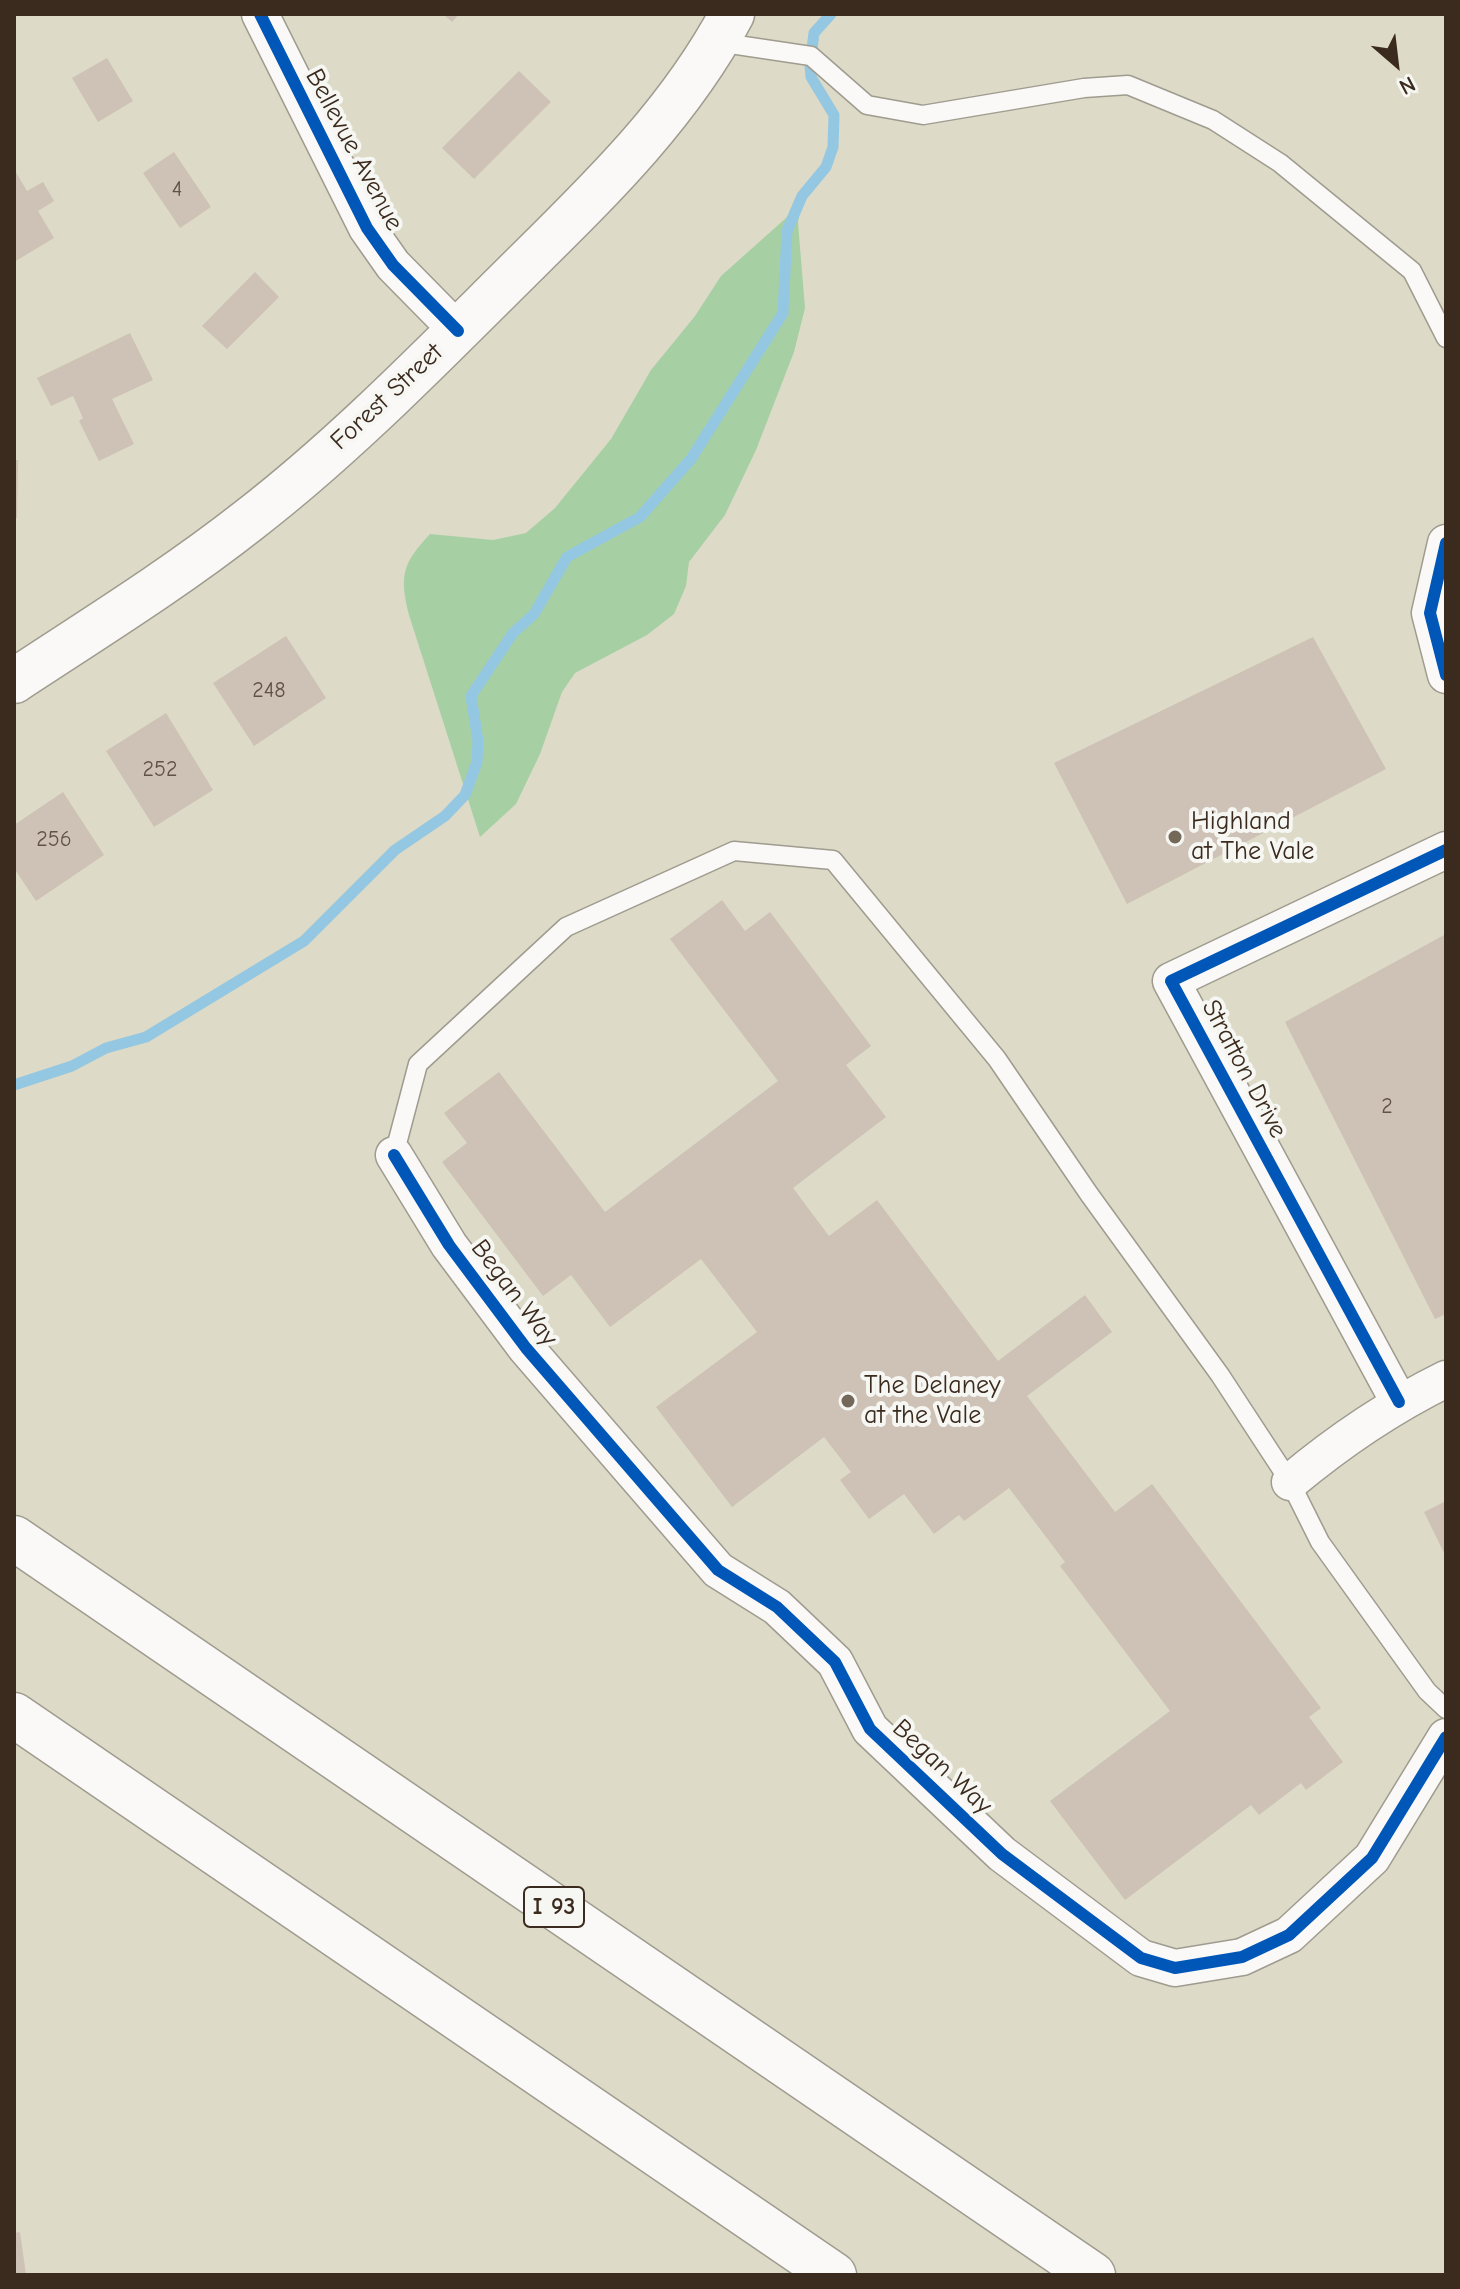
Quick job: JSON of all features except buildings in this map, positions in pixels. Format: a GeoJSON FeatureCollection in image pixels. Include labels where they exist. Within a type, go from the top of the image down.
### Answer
{"type":"FeatureCollection","features":[{"type":"Feature","properties":{"kind":"main road","name":"Forest Street"},"geometry":{"type":"LineString","coordinates":[[14,681],[183,570],[324,457],[458,331],[659,126],[725,28]]}},
{"type":"Feature","properties":{"kind":"main road","name":"I 93"},"geometry":{"type":"LineString","coordinates":[[14,1538],[1093,2275]]}},
{"type":"Feature","properties":{"kind":"main road"},"geometry":{"type":"LineString","coordinates":[[14,1715],[834,2275]]}},
{"type":"Feature","properties":{"kind":"street","name":"Bellevue Avenue"},"geometry":{"type":"LineString","coordinates":[[260,14],[367,228],[393,265],[458,331]]}},
{"type":"Feature","properties":{"kind":"street"},"geometry":{"type":"LineString","coordinates":[[1446,543],[1430,613],[1446,675]]}},
{"type":"Feature","properties":{"kind":"street","name":"Stratton Drive"},"geometry":{"type":"LineString","coordinates":[[1399,1402],[1171,981],[1446,850]]}},
{"type":"Feature","properties":{"kind":"street","name":"Began Way"},"geometry":{"type":"LineString","coordinates":[[394,1155],[449,1245],[526,1348],[718,1570],[777,1607],[835,1662],[870,1729],[1002,1854],[1141,1958],[1175,1968],[1242,1957],[1289,1935],[1372,1858],[1446,1737]]}},
{"type":"Feature","properties":{"kind":"street"},"geometry":{"type":"LineString","coordinates":[[1290,1482],[1331,1447],[1399,1402],[1446,1379]]}},
{"type":"Feature","properties":{"kind":"lane"},"geometry":{"type":"LineString","coordinates":[[725,28],[811,56],[867,105],[923,115],[1084,88],[1128,85],[1199,114],[1280,163],[1412,271],[1446,338]]}},
{"type":"Feature","properties":{"kind":"lane"},"geometry":{"type":"LineString","coordinates":[[394,1155],[418,1064],[566,927],[734,851],[833,860],[997,1059],[1089,1194],[1220,1375],[1290,1482],[1320,1542],[1427,1691],[1446,1709]]}},
{"type":"Feature","properties":{"kind":"green space"},"geometry":{"type":"Polygon","coordinates":[[[802,196],[798,223],[805,308],[794,352],[756,450],[725,515],[689,562],[686,586],[674,614],[647,635],[575,673],[562,692],[540,754],[516,804],[480,837],[409,615],[404,579],[409,562],[430,534],[493,540],[526,533],[555,508],[611,439],[651,370],[695,316],[721,276],[786,218],[802,196]]]}},
{"type":"Feature","properties":{"kind":"waterway"},"geometry":{"type":"LineString","coordinates":[[14,1085],[72,1066],[106,1048],[146,1037],[304,941],[395,850],[445,816],[465,795],[477,762],[478,741],[471,696],[513,633],[534,614],[567,557],[640,517],[691,459],[783,313],[787,231],[802,196],[826,167],[833,147],[834,115],[811,77],[810,65],[814,33],[831,14]]}},
{"type":"Feature","properties":{"kind":"cycle path"},"geometry":{"type":"LineString","coordinates":[[260,14],[367,228],[393,265],[458,331]]}},
{"type":"Feature","properties":{"kind":"cycle path"},"geometry":{"type":"LineString","coordinates":[[1446,543],[1430,613],[1446,675]]}},
{"type":"Feature","properties":{"kind":"cycle path"},"geometry":{"type":"LineString","coordinates":[[1399,1402],[1171,981],[1446,850]]}},
{"type":"Feature","properties":{"kind":"cycle path"},"geometry":{"type":"LineString","coordinates":[[394,1155],[449,1245],[526,1348],[718,1570],[777,1607],[835,1662],[870,1729],[1002,1854],[1141,1958],[1175,1968],[1242,1957],[1289,1935],[1372,1858],[1446,1737]]}},
{"type":"Feature","properties":{"kind":"place","name":"Highland at The Vale"},"geometry":{"type":"Point","coordinates":[1175,837]}},
{"type":"Feature","properties":{"kind":"place","name":"The Delaney at the Vale"},"geometry":{"type":"Point","coordinates":[848,1401]}}]}
